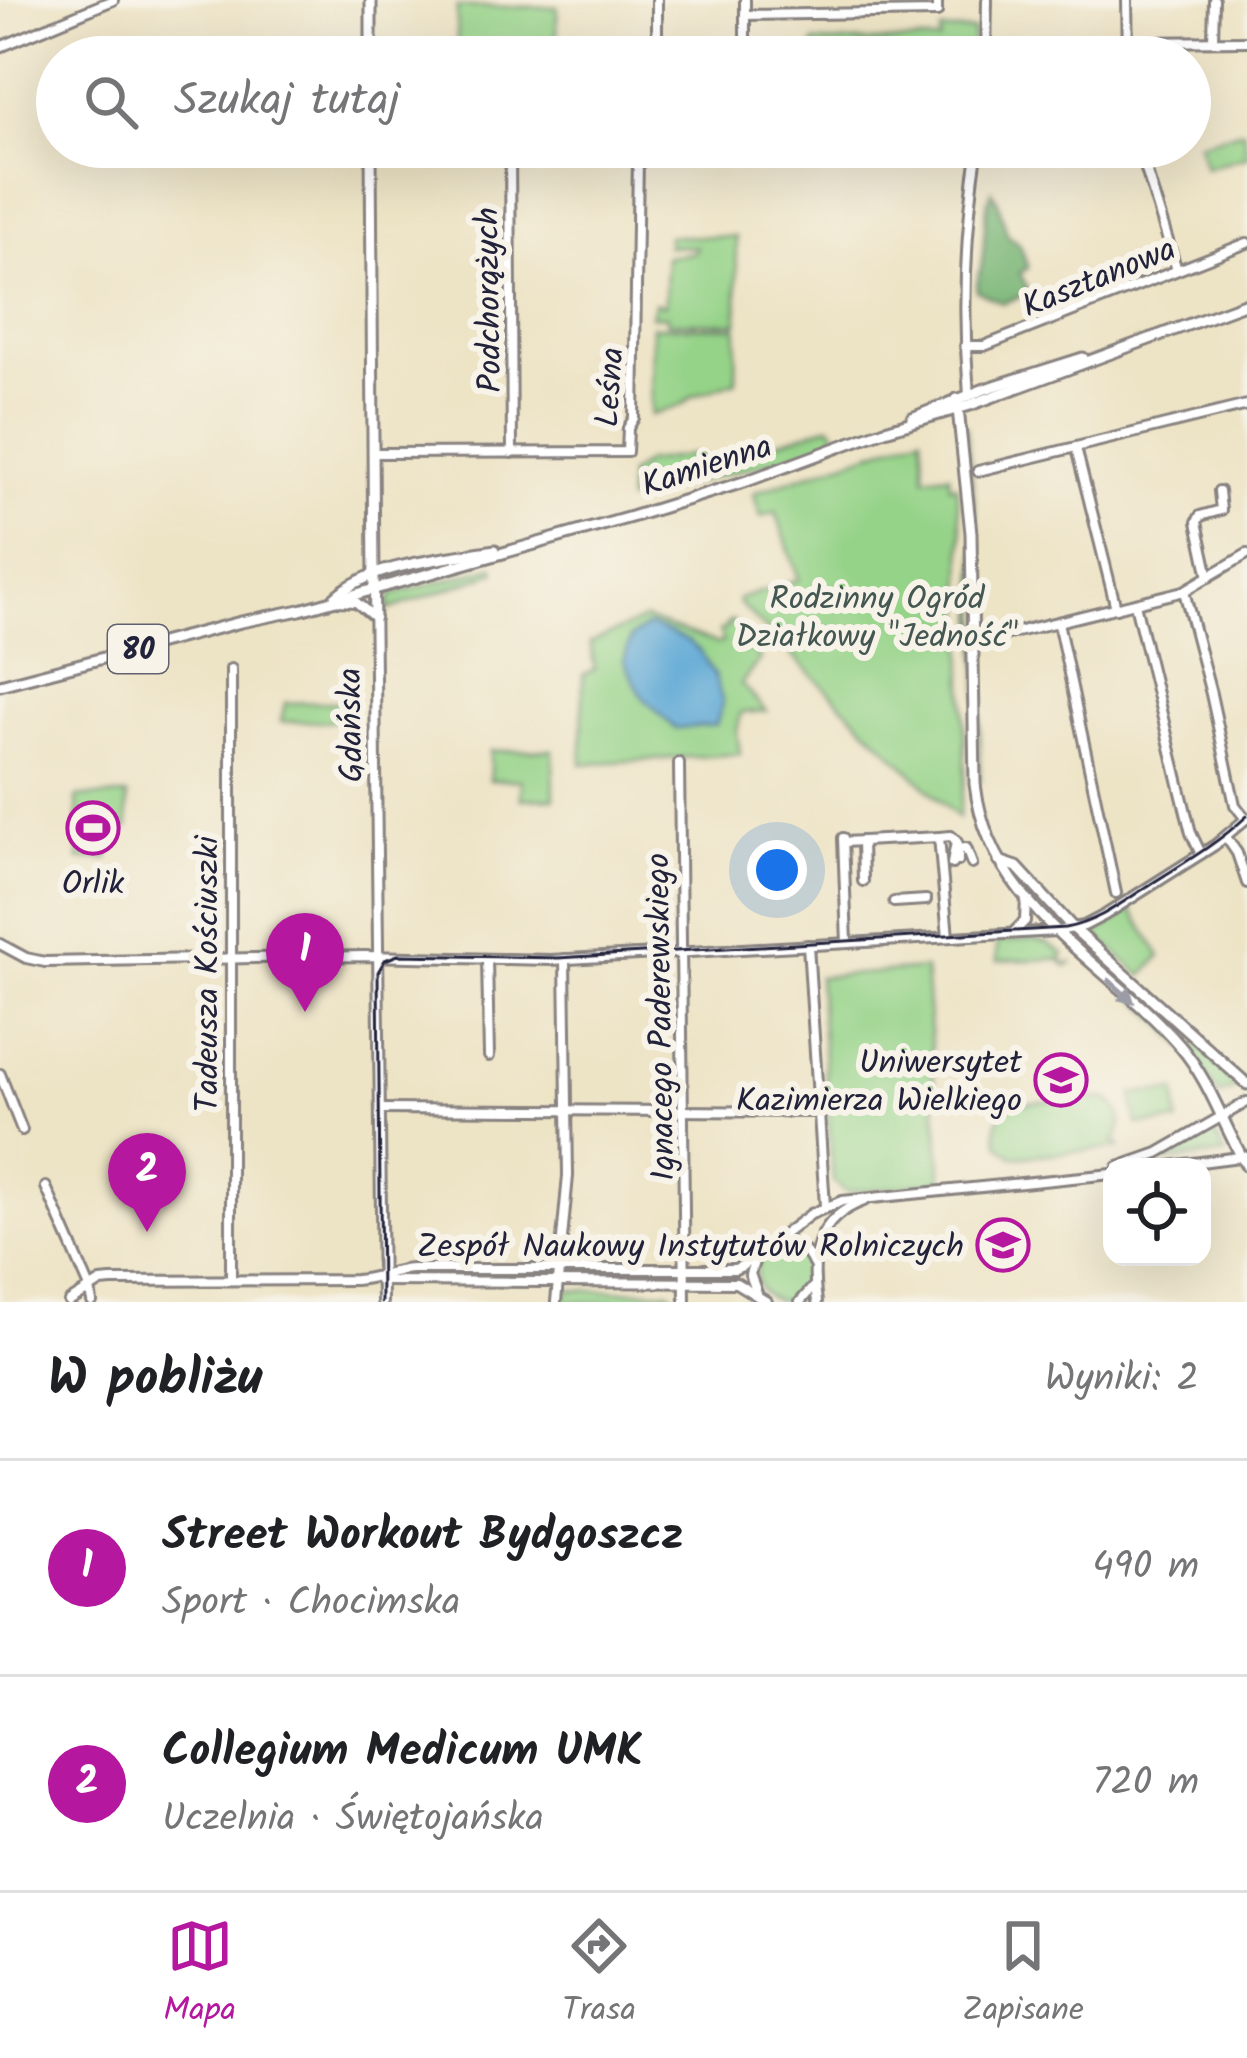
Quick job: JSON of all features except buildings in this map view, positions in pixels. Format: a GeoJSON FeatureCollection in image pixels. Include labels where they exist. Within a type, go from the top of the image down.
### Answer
{"type":"FeatureCollection","features":[{"type":"Feature","properties":{"kind":"main road"},"geometry":{"type":"LineString","coordinates":[[370,0],[371,36]]}},
{"type":"Feature","properties":{"kind":"main road","name":"Gdańska"},"geometry":{"type":"LineString","coordinates":[[371,168],[374,587]]}},
{"type":"Feature","properties":{"kind":"main road","name":"Kamienna"},"geometry":{"type":"LineString","coordinates":[[374,587],[747,481],[1247,303]]}},
{"type":"Feature","properties":{"kind":"main road"},"geometry":{"type":"LineString","coordinates":[[963,402],[977,800],[988,839],[999,861],[1057,931],[1175,1040],[1204,1077],[1245,1160]]}},
{"type":"Feature","properties":{"kind":"main road","name":"Kamienna"},"geometry":{"type":"LineString","coordinates":[[374,574],[541,542]]}},
{"type":"Feature","properties":{"kind":"main road"},"geometry":{"type":"LineString","coordinates":[[375,547],[394,570]]}},
{"type":"Feature","properties":{"kind":"main road","name":"80"},"geometry":{"type":"LineString","coordinates":[[331,601],[374,574]]}},
{"type":"Feature","properties":{"kind":"main road","name":"80"},"geometry":{"type":"LineString","coordinates":[[0,685],[374,587]]}},
{"type":"Feature","properties":{"kind":"main road"},"geometry":{"type":"LineString","coordinates":[[999,861],[1017,867],[1074,928],[1247,1084]]}},
{"type":"Feature","properties":{"kind":"street"},"geometry":{"type":"LineString","coordinates":[[0,46],[113,0]]}},
{"type":"Feature","properties":{"kind":"street"},"geometry":{"type":"LineString","coordinates":[[657,0],[657,36]]}},
{"type":"Feature","properties":{"kind":"street"},"geometry":{"type":"LineString","coordinates":[[746,0],[746,36]]}},
{"type":"Feature","properties":{"kind":"street"},"geometry":{"type":"LineString","coordinates":[[745,15],[937,12],[938,0]]}},
{"type":"Feature","properties":{"kind":"street"},"geometry":{"type":"LineString","coordinates":[[986,36],[987,0]]}},
{"type":"Feature","properties":{"kind":"street"},"geometry":{"type":"LineString","coordinates":[[1127,0],[1127,36]]}},
{"type":"Feature","properties":{"kind":"street"},"geometry":{"type":"LineString","coordinates":[[1214,0],[1213,41],[1247,41]]}},
{"type":"Feature","properties":{"kind":"street","name":"Podchorążych"},"geometry":{"type":"LineString","coordinates":[[510,168],[512,453]]}},
{"type":"Feature","properties":{"kind":"street","name":"Leśna"},"geometry":{"type":"LineString","coordinates":[[374,453],[627,452],[628,428],[634,418],[638,168]]}},
{"type":"Feature","properties":{"kind":"street"},"geometry":{"type":"LineString","coordinates":[[963,402],[967,224],[975,168]]}},
{"type":"Feature","properties":{"kind":"street"},"geometry":{"type":"LineString","coordinates":[[1146,168],[1178,270]]}},
{"type":"Feature","properties":{"kind":"street","name":"Kasztanowa"},"geometry":{"type":"LineString","coordinates":[[965,346],[984,346],[1247,242]]}},
{"type":"Feature","properties":{"kind":"street"},"geometry":{"type":"LineString","coordinates":[[978,471],[1247,405]]}},
{"type":"Feature","properties":{"kind":"street"},"geometry":{"type":"LineString","coordinates":[[1076,448],[1116,608]]}},
{"type":"Feature","properties":{"kind":"street"},"geometry":{"type":"LineString","coordinates":[[1209,577],[1197,522],[1200,516],[1221,510],[1219,491]]}},
{"type":"Feature","properties":{"kind":"street"},"geometry":{"type":"LineString","coordinates":[[973,639],[1184,591],[1247,554]]}},
{"type":"Feature","properties":{"kind":"street","name":"Gdańska"},"geometry":{"type":"LineString","coordinates":[[374,587],[382,1302]]}},
{"type":"Feature","properties":{"kind":"street"},"geometry":{"type":"LineString","coordinates":[[0,944],[45,962],[379,956],[565,959],[1074,928],[1096,921],[1247,819],[1235,805],[1184,591]]}},
{"type":"Feature","properties":{"kind":"street"},"geometry":{"type":"LineString","coordinates":[[331,601],[356,602],[375,618]]}},
{"type":"Feature","properties":{"kind":"street"},"geometry":{"type":"LineString","coordinates":[[1135,604],[1191,833],[1201,854]]}},
{"type":"Feature","properties":{"kind":"street"},"geometry":{"type":"LineString","coordinates":[[1058,622],[1116,893]]}},
{"type":"Feature","properties":{"kind":"street","name":"Tadeusza Kościuszki"},"geometry":{"type":"LineString","coordinates":[[231,669],[231,1279]]}},
{"type":"Feature","properties":{"kind":"street","name":"Ignacego Paderewskiego"},"geometry":{"type":"LineString","coordinates":[[680,764],[685,1283]]}},
{"type":"Feature","properties":{"kind":"street"},"geometry":{"type":"LineString","coordinates":[[847,943],[843,840],[951,836],[965,848],[972,863]]}},
{"type":"Feature","properties":{"kind":"street"},"geometry":{"type":"LineString","coordinates":[[939,837],[948,937]]}},
{"type":"Feature","properties":{"kind":"street"},"geometry":{"type":"LineString","coordinates":[[1226,837],[1247,884]]}},
{"type":"Feature","properties":{"kind":"street"},"geometry":{"type":"LineString","coordinates":[[862,841],[863,881]]}},
{"type":"Feature","properties":{"kind":"street"},"geometry":{"type":"LineString","coordinates":[[955,863],[958,844]]}},
{"type":"Feature","properties":{"kind":"street"},"geometry":{"type":"LineString","coordinates":[[1013,933],[1026,918],[1026,897]]}},
{"type":"Feature","properties":{"kind":"street"},"geometry":{"type":"LineString","coordinates":[[894,902],[926,900]]}},
{"type":"Feature","properties":{"kind":"street"},"geometry":{"type":"LineString","coordinates":[[808,945],[826,1206]]}},
{"type":"Feature","properties":{"kind":"street"},"geometry":{"type":"LineString","coordinates":[[487,959],[483,1035],[489,1056]]}},
{"type":"Feature","properties":{"kind":"street"},"geometry":{"type":"LineString","coordinates":[[556,1302],[568,1176],[565,959]]}},
{"type":"Feature","properties":{"kind":"street"},"geometry":{"type":"LineString","coordinates":[[0,1074],[22,1130]]}},
{"type":"Feature","properties":{"kind":"street"},"geometry":{"type":"LineString","coordinates":[[1145,1158],[1247,1102]]}},
{"type":"Feature","properties":{"kind":"street"},"geometry":{"type":"LineString","coordinates":[[380,1109],[821,1112]]}},
{"type":"Feature","properties":{"kind":"street"},"geometry":{"type":"LineString","coordinates":[[1211,1163],[1245,1160]]}},
{"type":"Feature","properties":{"kind":"street"},"geometry":{"type":"LineString","coordinates":[[379,1278],[392,1270],[412,1269],[735,1269],[826,1206],[842,1201],[1103,1173]]}},
{"type":"Feature","properties":{"kind":"street"},"geometry":{"type":"LineString","coordinates":[[46,1187],[92,1302]]}},
{"type":"Feature","properties":{"kind":"street"},"geometry":{"type":"LineString","coordinates":[[817,1302],[816,1249],[826,1226],[850,1206],[871,1198]]}},
{"type":"Feature","properties":{"kind":"street"},"geometry":{"type":"LineString","coordinates":[[771,1244],[788,1242],[810,1257],[815,1276],[812,1289],[800,1302]]}},
{"type":"Feature","properties":{"kind":"street"},"geometry":{"type":"LineString","coordinates":[[757,1255],[751,1280],[764,1300]]}},
{"type":"Feature","properties":{"kind":"street"},"geometry":{"type":"LineString","coordinates":[[69,1302],[111,1281],[379,1278],[736,1283],[764,1300]]}},
{"type":"Feature","properties":{"kind":"street"},"geometry":{"type":"LineString","coordinates":[[685,1283],[685,1302]]}},
{"type":"Feature","properties":{"kind":"green space"},"geometry":{"type":"Polygon","coordinates":[[[457,7],[557,7],[557,36],[457,36],[457,7]]]}},
{"type":"Feature","properties":{"kind":"green space"},"geometry":{"type":"Polygon","coordinates":[[[941,31],[974,31],[974,36],[940,36],[941,31]]]}},
{"type":"Feature","properties":{"kind":"green space"},"geometry":{"type":"Polygon","coordinates":[[[1243,130],[1247,156],[1211,166],[1211,139],[1243,130]]]}},
{"type":"Feature","properties":{"kind":"green space"},"geometry":{"type":"Polygon","coordinates":[[[992,191],[1007,234],[1020,245],[1028,268],[1020,273],[1029,293],[1003,303],[977,291],[992,191]]]}},
{"type":"Feature","properties":{"kind":"green space"},"geometry":{"type":"Polygon","coordinates":[[[668,236],[736,237],[738,323],[667,322],[667,316],[651,316],[655,303],[665,305],[666,256],[694,253],[697,247],[667,246],[668,236]]]}},
{"type":"Feature","properties":{"kind":"green space"},"geometry":{"type":"Polygon","coordinates":[[[652,326],[737,327],[736,381],[651,415],[652,326]]]}},
{"type":"Feature","properties":{"kind":"green space"},"geometry":{"type":"Polygon","coordinates":[[[966,424],[979,543],[980,783],[975,538],[966,424]]]}},
{"type":"Feature","properties":{"kind":"green space"},"geometry":{"type":"Polygon","coordinates":[[[830,425],[835,438],[829,446],[627,501],[629,475],[645,462],[692,455],[719,461],[830,425]]]}},
{"type":"Feature","properties":{"kind":"green space","name":"Rodzinny Ogród Działkowy \"Jedność\""},"geometry":{"type":"Polygon","coordinates":[[[922,435],[925,477],[949,474],[950,486],[956,485],[962,532],[965,779],[958,818],[739,603],[739,599],[799,579],[776,512],[761,517],[753,493],[922,435]]]}},
{"type":"Feature","properties":{"kind":"green space"},"geometry":{"type":"Polygon","coordinates":[[[494,567],[496,572],[388,610],[391,595],[494,567]]]}},
{"type":"Feature","properties":{"kind":"green space"},"geometry":{"type":"Polygon","coordinates":[[[645,619],[718,644],[723,642],[720,631],[731,620],[755,644],[750,649],[760,659],[741,684],[766,711],[741,713],[740,754],[582,764],[583,675],[595,669],[590,643],[645,619]]]}},
{"type":"Feature","properties":{"kind":"green space"},"geometry":{"type":"Polygon","coordinates":[[[341,702],[341,721],[281,722],[285,703],[341,702]]]}},
{"type":"Feature","properties":{"kind":"green space"},"geometry":{"type":"Polygon","coordinates":[[[553,750],[554,798],[521,799],[521,780],[490,780],[490,751],[553,750]]]}},
{"type":"Feature","properties":{"kind":"green space","name":"Orlik"},"geometry":{"type":"Polygon","coordinates":[[[127,796],[128,828],[108,829],[109,859],[79,860],[77,797],[127,796]]]}},
{"type":"Feature","properties":{"kind":"green space"},"geometry":{"type":"Polygon","coordinates":[[[1131,909],[1161,956],[1142,976],[1097,934],[1131,909]]]}},
{"type":"Feature","properties":{"kind":"green space"},"geometry":{"type":"Polygon","coordinates":[[[1032,939],[1048,943],[1064,954],[1061,959],[1066,964],[1073,963],[1067,966],[1059,959],[997,961],[997,942],[1032,939]]]}},
{"type":"Feature","properties":{"kind":"green space"},"geometry":{"type":"Polygon","coordinates":[[[1087,950],[1243,1085],[1219,1095],[1175,1037],[1087,950]]]}},
{"type":"Feature","properties":{"kind":"green space"},"geometry":{"type":"Polygon","coordinates":[[[925,969],[942,1182],[846,1192],[833,1181],[818,977],[925,969]]]}},
{"type":"Feature","properties":{"kind":"green space"},"geometry":{"type":"Polygon","coordinates":[[[1176,1091],[1178,1122],[1137,1125],[1133,1094],[1176,1091]]]}},
{"type":"Feature","properties":{"kind":"green space"},"geometry":{"type":"Polygon","coordinates":[[[1102,1098],[1120,1117],[1114,1143],[1120,1148],[1014,1157],[1000,1145],[998,1122],[1011,1104],[1102,1098]]]}},
{"type":"Feature","properties":{"kind":"green space"},"geometry":{"type":"Polygon","coordinates":[[[1211,1127],[1225,1154],[1158,1158],[1211,1127]]]}},
{"type":"Feature","properties":{"kind":"green space"},"geometry":{"type":"Polygon","coordinates":[[[783,1247],[802,1255],[810,1274],[802,1293],[783,1301],[764,1293],[756,1274],[764,1255],[783,1247]]]}},
{"type":"Feature","properties":{"kind":"green space"},"geometry":{"type":"Polygon","coordinates":[[[566,1290],[669,1291],[677,1302],[564,1302],[566,1290]]]}},
{"type":"Feature","properties":{"kind":"water"},"geometry":{"type":"Polygon","coordinates":[[[649,625],[700,651],[723,702],[716,725],[675,729],[642,696],[624,661],[631,637],[649,625]]]}},
{"type":"Feature","properties":{"kind":"tram line"},"geometry":{"type":"LineString","coordinates":[[381,1302],[378,972],[385,960],[398,955],[558,958],[1065,928],[1120,904],[1213,844],[1247,816]]}},
{"type":"Feature","properties":{"kind":"place","name":"Orlik"},"geometry":{"type":"Point","coordinates":[93,828]}},
{"type":"Feature","properties":{"kind":"place","name":"Street Workout Bydgoszcz"},"geometry":{"type":"Point","coordinates":[305,1012]}},
{"type":"Feature","properties":{"kind":"place","name":"Uniwersytet Kazimierza Wielkiego"},"geometry":{"type":"Point","coordinates":[1061,1080]}},
{"type":"Feature","properties":{"kind":"place","name":"Collegium Medicum UMK"},"geometry":{"type":"Point","coordinates":[147,1232]}},
{"type":"Feature","properties":{"kind":"place","name":"Zespół Naukowy Instytutów Rolniczych"},"geometry":{"type":"Point","coordinates":[1003,1245]}}]}
